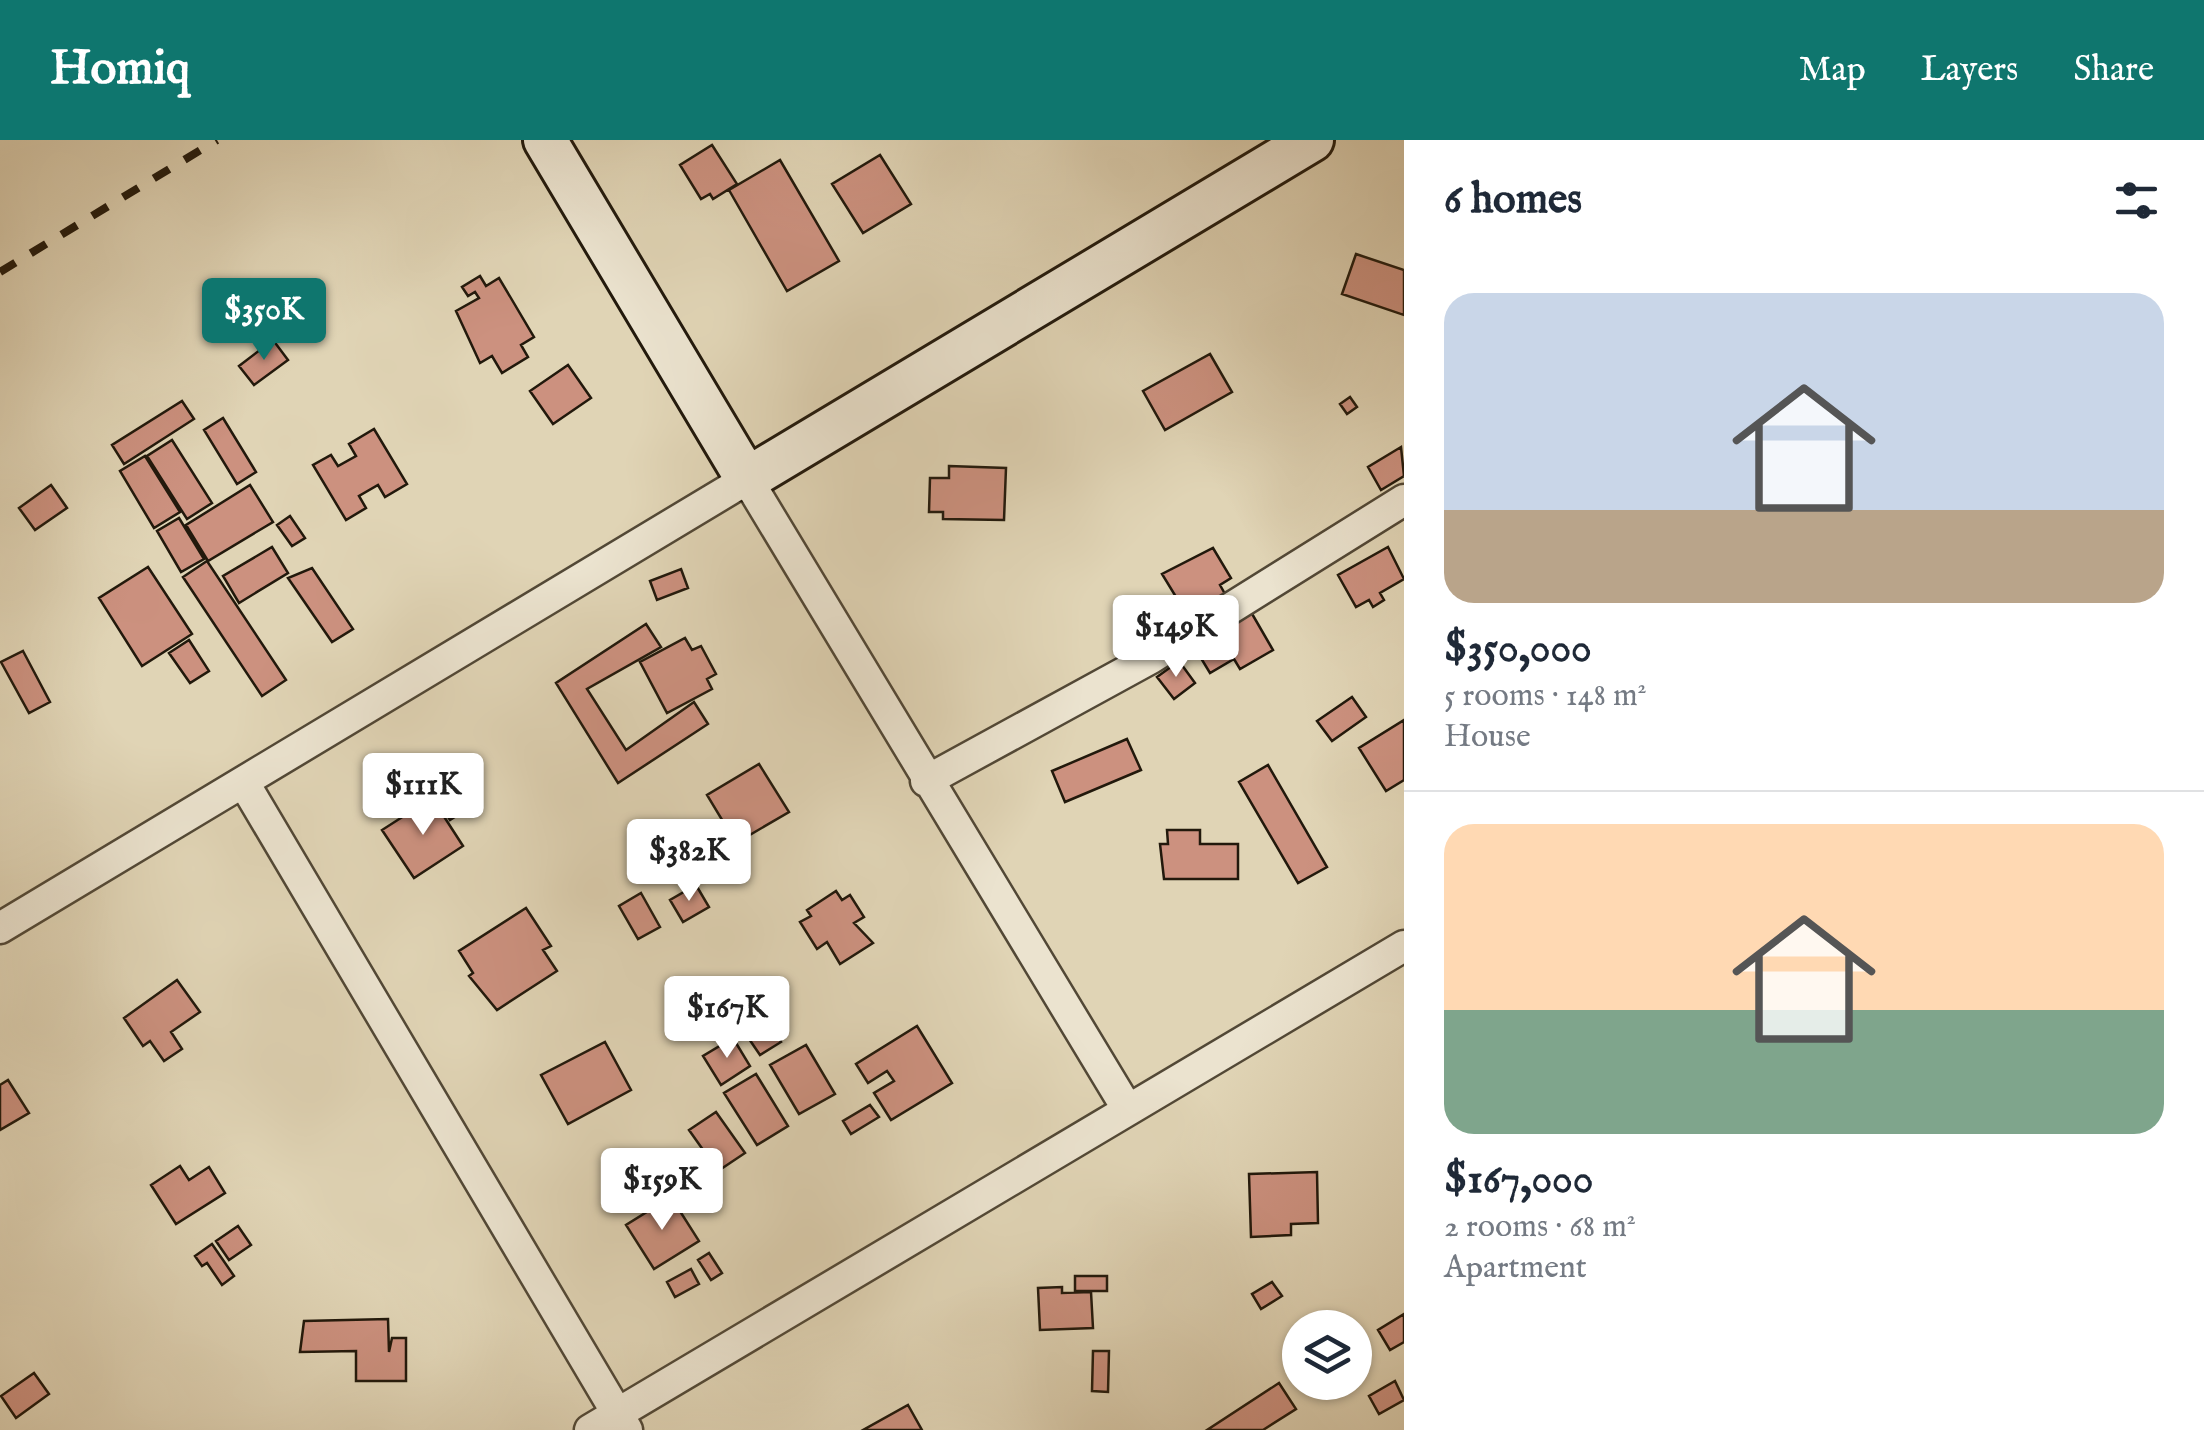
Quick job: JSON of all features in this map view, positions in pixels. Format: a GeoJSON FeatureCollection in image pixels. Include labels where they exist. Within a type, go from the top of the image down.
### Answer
{"type":"FeatureCollection","features":[{"type":"Feature","properties":{"kind":"street"},"geometry":{"type":"LineString","coordinates":[[545,140],[926,781],[1128,1110]]}},
{"type":"Feature","properties":{"kind":"street"},"geometry":{"type":"LineString","coordinates":[[0,928],[1312,140]]}},
{"type":"Feature","properties":{"kind":"street"},"geometry":{"type":"LineString","coordinates":[[926,781],[1151,658],[1404,500]]}},
{"type":"Feature","properties":{"kind":"street"},"geometry":{"type":"LineString","coordinates":[[244,783],[622,1422]]}},
{"type":"Feature","properties":{"kind":"street"},"geometry":{"type":"LineString","coordinates":[[590,1430],[622,1422],[1128,1110],[1404,946]]}},
{"type":"Feature","properties":{"kind":"building"},"geometry":{"type":"Polygon","coordinates":[[[712,145],[737,184],[713,199],[710,194],[701,199],[680,165],[712,145]]]}},
{"type":"Feature","properties":{"kind":"building"},"geometry":{"type":"Polygon","coordinates":[[[880,155],[911,204],[863,233],[832,184],[880,155]]]}},
{"type":"Feature","properties":{"kind":"building"},"geometry":{"type":"Polygon","coordinates":[[[780,160],[839,261],[787,291],[729,190],[780,160]]]}},
{"type":"Feature","properties":{"kind":"building"},"geometry":{"type":"Polygon","coordinates":[[[1356,254],[1404,270],[1404,315],[1342,294],[1356,254]]]}},
{"type":"Feature","properties":{"kind":"building"},"geometry":{"type":"Polygon","coordinates":[[[480,276],[486,286],[499,278],[534,337],[521,345],[528,357],[502,373],[492,356],[480,363],[456,311],[479,298],[475,292],[468,296],[462,287],[480,276]]]}},
{"type":"Feature","properties":{"kind":"building"},"geometry":{"type":"Polygon","coordinates":[[[273,340],[288,360],[254,385],[239,366],[273,340]]]}},
{"type":"Feature","properties":{"kind":"building"},"geometry":{"type":"Polygon","coordinates":[[[1210,354],[1232,392],[1165,430],[1143,391],[1210,354]]]}},
{"type":"Feature","properties":{"kind":"building"},"geometry":{"type":"Polygon","coordinates":[[[568,365],[591,398],[553,424],[530,391],[568,365]]]}},
{"type":"Feature","properties":{"kind":"building"},"geometry":{"type":"Polygon","coordinates":[[[1350,397],[1357,407],[1347,414],[1340,404],[1350,397]]]}},
{"type":"Feature","properties":{"kind":"building"},"geometry":{"type":"Polygon","coordinates":[[[182,401],[194,419],[124,464],[112,445],[182,401]]]}},
{"type":"Feature","properties":{"kind":"building"},"geometry":{"type":"Polygon","coordinates":[[[223,418],[256,472],[237,484],[204,430],[223,418]]]}},
{"type":"Feature","properties":{"kind":"building"},"geometry":{"type":"Polygon","coordinates":[[[374,429],[407,484],[385,497],[378,485],[359,496],[366,508],[346,520],[313,465],[331,455],[338,466],[356,456],[349,444],[374,429]]]}},
{"type":"Feature","properties":{"kind":"building"},"geometry":{"type":"Polygon","coordinates":[[[172,440],[212,503],[187,519],[147,456],[172,440]]]}},
{"type":"Feature","properties":{"kind":"building"},"geometry":{"type":"Polygon","coordinates":[[[1401,447],[1404,476],[1381,490],[1368,467],[1401,447]]]}},
{"type":"Feature","properties":{"kind":"building"},"geometry":{"type":"Polygon","coordinates":[[[145,456],[180,512],[154,528],[120,471],[145,456]]]}},
{"type":"Feature","properties":{"kind":"building"},"geometry":{"type":"Polygon","coordinates":[[[949,466],[1006,468],[1004,520],[943,519],[943,512],[929,512],[930,478],[949,478],[949,466]]]}},
{"type":"Feature","properties":{"kind":"building"},"geometry":{"type":"Polygon","coordinates":[[[51,485],[67,508],[35,530],[19,508],[51,485]]]}},
{"type":"Feature","properties":{"kind":"building"},"geometry":{"type":"Polygon","coordinates":[[[250,485],[273,522],[208,561],[186,525],[250,485]]]}},
{"type":"Feature","properties":{"kind":"building"},"geometry":{"type":"Polygon","coordinates":[[[290,516],[305,538],[292,546],[277,525],[290,516]]]}},
{"type":"Feature","properties":{"kind":"building"},"geometry":{"type":"Polygon","coordinates":[[[179,518],[204,559],[181,572],[157,531],[179,518]]]}},
{"type":"Feature","properties":{"kind":"building"},"geometry":{"type":"Polygon","coordinates":[[[272,547],[288,573],[239,603],[223,576],[272,547]]]}},
{"type":"Feature","properties":{"kind":"building"},"geometry":{"type":"Polygon","coordinates":[[[1388,547],[1404,579],[1380,593],[1384,600],[1373,607],[1369,600],[1356,607],[1338,575],[1388,547]]]}},
{"type":"Feature","properties":{"kind":"building"},"geometry":{"type":"Polygon","coordinates":[[[1213,548],[1231,578],[1220,585],[1225,594],[1199,610],[1195,604],[1184,610],[1162,574],[1213,548]]]}},
{"type":"Feature","properties":{"kind":"building"},"geometry":{"type":"Polygon","coordinates":[[[207,561],[286,680],[262,696],[183,577],[207,561]]]}},
{"type":"Feature","properties":{"kind":"building"},"geometry":{"type":"Polygon","coordinates":[[[148,567],[192,634],[142,666],[99,598],[148,567]]]}},
{"type":"Feature","properties":{"kind":"building"},"geometry":{"type":"Polygon","coordinates":[[[312,568],[353,629],[332,642],[288,578],[312,568]]]}},
{"type":"Feature","properties":{"kind":"building"},"geometry":{"type":"Polygon","coordinates":[[[681,569],[688,588],[657,600],[650,581],[681,569]]]}},
{"type":"Feature","properties":{"kind":"building"},"geometry":{"type":"Polygon","coordinates":[[[1143,599],[1156,623],[1134,634],[1121,611],[1143,599]]]}},
{"type":"Feature","properties":{"kind":"building"},"geometry":{"type":"Polygon","coordinates":[[[1251,612],[1273,650],[1240,669],[1234,659],[1210,673],[1193,645],[1251,612]]]}},
{"type":"Feature","properties":{"kind":"building"},"geometry":{"type":"Polygon","coordinates":[[[646,624],[661,647],[587,689],[626,750],[694,702],[708,724],[618,783],[556,683],[646,624]]]}},
{"type":"Feature","properties":{"kind":"building"},"geometry":{"type":"Polygon","coordinates":[[[685,638],[692,650],[701,646],[716,674],[707,679],[712,689],[667,713],[640,662],[685,638]]]}},
{"type":"Feature","properties":{"kind":"building"},"geometry":{"type":"Polygon","coordinates":[[[189,640],[209,671],[190,683],[169,653],[189,640]]]}},
{"type":"Feature","properties":{"kind":"building"},"geometry":{"type":"Polygon","coordinates":[[[23,651],[50,702],[29,713],[1,662],[23,651]]]}},
{"type":"Feature","properties":{"kind":"building"},"geometry":{"type":"Polygon","coordinates":[[[1179,661],[1195,683],[1174,699],[1157,677],[1179,661]]]}},
{"type":"Feature","properties":{"kind":"building"},"geometry":{"type":"Polygon","coordinates":[[[1352,697],[1366,717],[1332,741],[1317,721],[1352,697]]]}},
{"type":"Feature","properties":{"kind":"building"},"geometry":{"type":"Polygon","coordinates":[[[1404,720],[1404,780],[1386,791],[1359,748],[1404,720]]]}},
{"type":"Feature","properties":{"kind":"building"},"geometry":{"type":"Polygon","coordinates":[[[1127,739],[1141,770],[1065,802],[1052,771],[1127,739]]]}},
{"type":"Feature","properties":{"kind":"building"},"geometry":{"type":"Polygon","coordinates":[[[759,764],[789,812],[736,843],[707,795],[759,764]]]}},
{"type":"Feature","properties":{"kind":"building"},"geometry":{"type":"Polygon","coordinates":[[[1268,765],[1327,867],[1298,883],[1239,782],[1268,765]]]}},
{"type":"Feature","properties":{"kind":"building"},"geometry":{"type":"Polygon","coordinates":[[[456,784],[470,807],[450,820],[435,796],[456,784]]]}},
{"type":"Feature","properties":{"kind":"building"},"geometry":{"type":"Polygon","coordinates":[[[432,798],[463,846],[414,878],[382,830],[432,798]]]}},
{"type":"Feature","properties":{"kind":"building"},"geometry":{"type":"Polygon","coordinates":[[[1167,830],[1200,830],[1200,844],[1238,844],[1238,879],[1164,879],[1160,844],[1168,844],[1167,830]]]}},
{"type":"Feature","properties":{"kind":"building"},"geometry":{"type":"Polygon","coordinates":[[[696,885],[709,907],[683,922],[670,900],[696,885]]]}},
{"type":"Feature","properties":{"kind":"building"},"geometry":{"type":"Polygon","coordinates":[[[836,891],[842,900],[850,895],[864,917],[854,923],[873,943],[840,964],[827,942],[817,949],[800,922],[811,916],[807,910],[836,891]]]}},
{"type":"Feature","properties":{"kind":"building"},"geometry":{"type":"Polygon","coordinates":[[[641,893],[660,927],[638,939],[619,906],[641,893]]]}},
{"type":"Feature","properties":{"kind":"building"},"geometry":{"type":"Polygon","coordinates":[[[526,908],[551,946],[543,950],[557,971],[497,1010],[469,976],[473,973],[459,951],[526,908]]]}},
{"type":"Feature","properties":{"kind":"building"},"geometry":{"type":"Polygon","coordinates":[[[177,980],[200,1012],[171,1032],[182,1049],[164,1061],[150,1041],[143,1046],[124,1018],[177,980]]]}},
{"type":"Feature","properties":{"kind":"building"},"geometry":{"type":"Polygon","coordinates":[[[763,1016],[781,1042],[760,1055],[743,1030],[763,1016]]]}},
{"type":"Feature","properties":{"kind":"building"},"geometry":{"type":"Polygon","coordinates":[[[917,1026],[952,1083],[891,1120],[874,1093],[894,1081],[887,1071],[868,1083],[856,1064],[917,1026]]]}},
{"type":"Feature","properties":{"kind":"building"},"geometry":{"type":"Polygon","coordinates":[[[733,1038],[750,1066],[721,1085],[703,1056],[733,1038]]]}},
{"type":"Feature","properties":{"kind":"building"},"geometry":{"type":"Polygon","coordinates":[[[605,1042],[631,1090],[568,1124],[541,1075],[605,1042]]]}},
{"type":"Feature","properties":{"kind":"building"},"geometry":{"type":"Polygon","coordinates":[[[806,1045],[835,1094],[799,1114],[770,1065],[806,1045]]]}},
{"type":"Feature","properties":{"kind":"building"},"geometry":{"type":"Polygon","coordinates":[[[756,1074],[788,1126],[757,1145],[724,1093],[756,1074]]]}},
{"type":"Feature","properties":{"kind":"building"},"geometry":{"type":"Polygon","coordinates":[[[8,1080],[29,1113],[0,1130],[0,1085],[8,1080]]]}},
{"type":"Feature","properties":{"kind":"building"},"geometry":{"type":"Polygon","coordinates":[[[870,1105],[879,1117],[851,1134],[843,1121],[870,1105]]]}},
{"type":"Feature","properties":{"kind":"building"},"geometry":{"type":"Polygon","coordinates":[[[716,1112],[745,1153],[718,1171],[689,1130],[716,1112]]]}},
{"type":"Feature","properties":{"kind":"building"},"geometry":{"type":"Polygon","coordinates":[[[180,1166],[189,1180],[209,1167],[225,1193],[176,1224],[151,1185],[180,1166]]]}},
{"type":"Feature","properties":{"kind":"building"},"geometry":{"type":"Polygon","coordinates":[[[1317,1172],[1318,1223],[1291,1224],[1291,1235],[1251,1237],[1249,1174],[1317,1172]]]}},
{"type":"Feature","properties":{"kind":"building"},"geometry":{"type":"Polygon","coordinates":[[[671,1197],[699,1241],[654,1269],[626,1225],[671,1197]]]}},
{"type":"Feature","properties":{"kind":"building"},"geometry":{"type":"Polygon","coordinates":[[[238,1226],[251,1245],[229,1260],[216,1241],[238,1226]]]}},
{"type":"Feature","properties":{"kind":"building"},"geometry":{"type":"Polygon","coordinates":[[[212,1244],[234,1276],[222,1285],[207,1263],[202,1266],[195,1256],[212,1244]]]}},
{"type":"Feature","properties":{"kind":"building"},"geometry":{"type":"Polygon","coordinates":[[[709,1253],[722,1273],[711,1280],[698,1260],[709,1253]]]}},
{"type":"Feature","properties":{"kind":"building"},"geometry":{"type":"Polygon","coordinates":[[[691,1269],[699,1284],[675,1297],[667,1282],[691,1269]]]}},
{"type":"Feature","properties":{"kind":"building"},"geometry":{"type":"Polygon","coordinates":[[[1075,1276],[1107,1276],[1107,1291],[1075,1291],[1075,1276]]]}},
{"type":"Feature","properties":{"kind":"building"},"geometry":{"type":"Polygon","coordinates":[[[1272,1282],[1282,1296],[1261,1309],[1252,1294],[1272,1282]]]}},
{"type":"Feature","properties":{"kind":"building"},"geometry":{"type":"Polygon","coordinates":[[[1062,1287],[1062,1293],[1091,1292],[1093,1328],[1040,1330],[1038,1288],[1062,1287]]]}},
{"type":"Feature","properties":{"kind":"building"},"geometry":{"type":"Polygon","coordinates":[[[1404,1314],[1404,1342],[1390,1350],[1378,1330],[1404,1314]]]}},
{"type":"Feature","properties":{"kind":"building"},"geometry":{"type":"Polygon","coordinates":[[[388,1319],[389,1352],[392,1338],[406,1338],[406,1381],[356,1381],[356,1351],[300,1352],[304,1321],[388,1319]]]}},
{"type":"Feature","properties":{"kind":"building"},"geometry":{"type":"Polygon","coordinates":[[[1093,1351],[1109,1351],[1108,1392],[1092,1391],[1093,1351]]]}},
{"type":"Feature","properties":{"kind":"building"},"geometry":{"type":"Polygon","coordinates":[[[34,1373],[49,1394],[16,1418],[1,1396],[34,1373]]]}},
{"type":"Feature","properties":{"kind":"building"},"geometry":{"type":"Polygon","coordinates":[[[1395,1381],[1404,1400],[1379,1414],[1372,1394],[1395,1381]]]}},
{"type":"Feature","properties":{"kind":"building"},"geometry":{"type":"Polygon","coordinates":[[[1279,1383],[1282,1400],[1290,1400],[1296,1409],[1263,1430],[1207,1430],[1279,1383]]]}},
{"type":"Feature","properties":{"kind":"building"},"geometry":{"type":"Polygon","coordinates":[[[908,1405],[922,1430],[863,1430],[908,1405]]]}},
{"type":"Feature","properties":{"kind":"railway"},"geometry":{"type":"LineString","coordinates":[[0,272],[217,140]]}}]}
